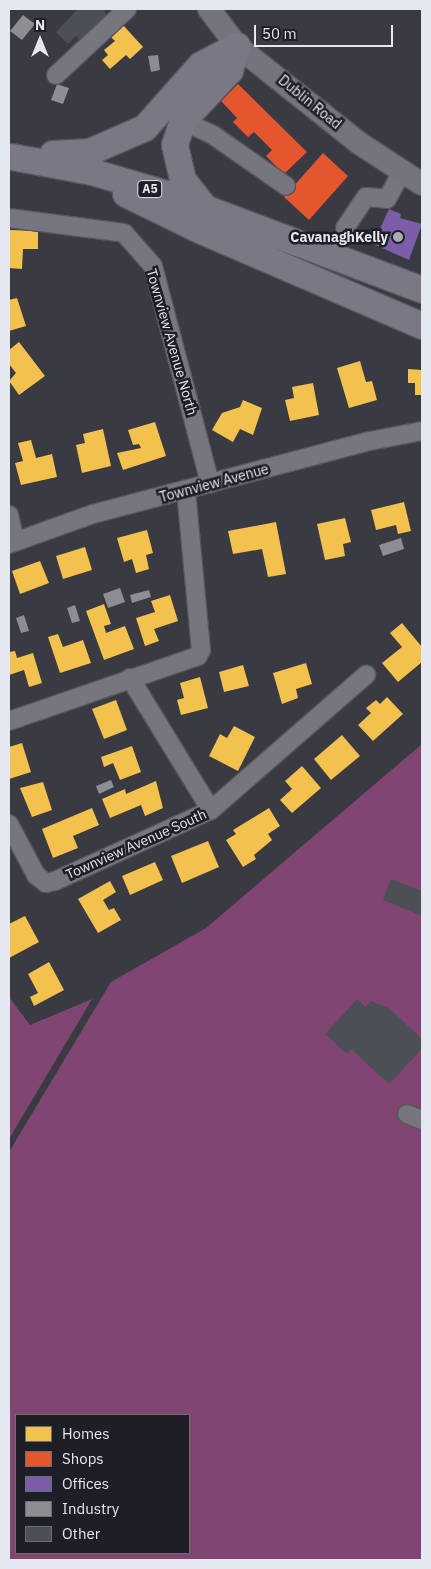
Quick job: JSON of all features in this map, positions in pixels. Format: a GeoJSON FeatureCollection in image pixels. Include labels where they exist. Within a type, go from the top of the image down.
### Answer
{"type":"FeatureCollection","features":[{"type":"Feature","properties":{"kind":"highway"},"geometry":{"type":"LineString","coordinates":[[208,210],[183,180],[175,145],[182,121],[230,71],[236,46]]}},
{"type":"Feature","properties":{"kind":"highway"},"geometry":{"type":"LineString","coordinates":[[10,156],[90,152],[145,128],[201,65],[236,46]]}},
{"type":"Feature","properties":{"kind":"highway","name":"A5"},"geometry":{"type":"LineString","coordinates":[[10,156],[92,172],[167,194],[422,290]]}},
{"type":"Feature","properties":{"kind":"highway"},"geometry":{"type":"LineString","coordinates":[[92,172],[140,202],[422,326]]}},
{"type":"Feature","properties":{"kind":"main road","name":"Dublin Road"},"geometry":{"type":"LineString","coordinates":[[208,9],[236,46],[359,143],[422,184]]}},
{"type":"Feature","properties":{"kind":"street"},"geometry":{"type":"LineString","coordinates":[[56,75],[127,9]]}},
{"type":"Feature","properties":{"kind":"street"},"geometry":{"type":"LineString","coordinates":[[182,121],[213,135],[286,186]]}},
{"type":"Feature","properties":{"kind":"street"},"geometry":{"type":"LineString","coordinates":[[345,228],[366,197],[387,199],[402,172]]}},
{"type":"Feature","properties":{"kind":"street","name":"Townview Avenue North"},"geometry":{"type":"LineString","coordinates":[[9,218],[124,233],[153,266],[210,484]]}},
{"type":"Feature","properties":{"kind":"street","name":"Townview Avenue"},"geometry":{"type":"LineString","coordinates":[[12,542],[92,514],[186,491],[370,441],[422,431]]}},
{"type":"Feature","properties":{"kind":"street"},"geometry":{"type":"LineString","coordinates":[[9,721],[130,678],[189,660],[202,650],[186,491]]}},
{"type":"Feature","properties":{"kind":"street"},"geometry":{"type":"LineString","coordinates":[[9,515],[12,542]]}},
{"type":"Feature","properties":{"kind":"street","name":"Townview Avenue South"},"geometry":{"type":"LineString","coordinates":[[9,824],[36,875],[46,882],[211,810],[366,675]]}},
{"type":"Feature","properties":{"kind":"street"},"geometry":{"type":"LineString","coordinates":[[130,678],[211,810]]}},
{"type":"Feature","properties":{"kind":"shaded area"},"geometry":{"type":"Polygon","coordinates":[[[422,744],[422,1560],[9,1560],[9,1152],[111,982],[206,928],[422,744]]]}},
{"type":"Feature","properties":{"kind":"shaded area"},"geometry":{"type":"Polygon","coordinates":[[[9,997],[30,1025],[92,999],[9,1139],[9,997]]]}},
{"type":"Feature","properties":{"kind":"building: Homes"},"geometry":{"type":"Polygon","coordinates":[[[123,25],[143,47],[130,59],[126,55],[110,69],[102,60],[108,55],[104,50],[115,41],[110,36],[123,25]]]}},
{"type":"Feature","properties":{"kind":"building: Homes"},"geometry":{"type":"Polygon","coordinates":[[[9,230],[38,231],[38,249],[23,249],[22,269],[9,268],[9,230]]]}},
{"type":"Feature","properties":{"kind":"building: Homes"},"geometry":{"type":"Polygon","coordinates":[[[17,298],[26,326],[9,331],[9,300],[17,298]]]}},
{"type":"Feature","properties":{"kind":"building: Homes"},"geometry":{"type":"Polygon","coordinates":[[[19,342],[45,376],[19,395],[9,381],[16,373],[9,364],[9,350],[19,342]]]}},
{"type":"Feature","properties":{"kind":"building: Homes"},"geometry":{"type":"Polygon","coordinates":[[[360,361],[366,382],[372,381],[377,400],[349,408],[337,368],[360,361]]]}},
{"type":"Feature","properties":{"kind":"building: Homes"},"geometry":{"type":"Polygon","coordinates":[[[408,369],[422,370],[422,395],[415,395],[415,383],[408,383],[408,369]]]}},
{"type":"Feature","properties":{"kind":"building: Homes"},"geometry":{"type":"Polygon","coordinates":[[[313,383],[319,415],[290,421],[285,400],[294,398],[292,387],[313,383]]]}},
{"type":"Feature","properties":{"kind":"building: Homes"},"geometry":{"type":"Polygon","coordinates":[[[243,400],[262,408],[253,435],[240,429],[233,442],[212,430],[222,413],[240,407],[243,400]]]}},
{"type":"Feature","properties":{"kind":"building: Homes"},"geometry":{"type":"Polygon","coordinates":[[[155,422],[166,456],[123,470],[117,453],[141,448],[139,444],[133,445],[128,430],[155,422]]]}},
{"type":"Feature","properties":{"kind":"building: Homes"},"geometry":{"type":"Polygon","coordinates":[[[103,429],[111,466],[82,473],[76,445],[85,443],[83,434],[103,429]]]}},
{"type":"Feature","properties":{"kind":"building: Homes"},"geometry":{"type":"Polygon","coordinates":[[[31,440],[36,458],[52,454],[57,477],[21,485],[15,463],[23,461],[18,443],[31,440]]]}},
{"type":"Feature","properties":{"kind":"building: Homes"},"geometry":{"type":"Polygon","coordinates":[[[404,502],[411,531],[398,534],[396,525],[376,530],[371,510],[404,502]]]}},
{"type":"Feature","properties":{"kind":"building: Homes"},"geometry":{"type":"Polygon","coordinates":[[[345,518],[351,542],[343,544],[345,556],[325,560],[317,524],[345,518]]]}},
{"type":"Feature","properties":{"kind":"building: Homes"},"geometry":{"type":"Polygon","coordinates":[[[276,522],[286,574],[268,577],[262,549],[233,554],[228,531],[276,522]]]}},
{"type":"Feature","properties":{"kind":"building: Homes"},"geometry":{"type":"Polygon","coordinates":[[[147,530],[153,553],[146,555],[149,569],[136,573],[132,559],[124,562],[117,538],[147,530]]]}},
{"type":"Feature","properties":{"kind":"building: Homes"},"geometry":{"type":"Polygon","coordinates":[[[85,547],[92,570],[63,579],[56,556],[85,547]]]}},
{"type":"Feature","properties":{"kind":"building: Homes"},"geometry":{"type":"Polygon","coordinates":[[[40,561],[49,583],[20,594],[12,571],[40,561]]]}},
{"type":"Feature","properties":{"kind":"building: Homes"},"geometry":{"type":"Polygon","coordinates":[[[170,595],[178,621],[154,629],[159,641],[145,646],[136,618],[155,612],[151,601],[170,595]]]}},
{"type":"Feature","properties":{"kind":"building: Homes"},"geometry":{"type":"Polygon","coordinates":[[[104,604],[111,624],[104,626],[106,633],[125,626],[134,649],[104,660],[86,611],[104,604]]]}},
{"type":"Feature","properties":{"kind":"building: Homes"},"geometry":{"type":"Polygon","coordinates":[[[402,623],[422,647],[422,662],[398,682],[382,663],[402,647],[390,633],[402,623]]]}},
{"type":"Feature","properties":{"kind":"building: Homes"},"geometry":{"type":"Polygon","coordinates":[[[58,634],[63,647],[83,640],[91,663],[60,673],[48,637],[58,634]]]}},
{"type":"Feature","properties":{"kind":"building: Homes"},"geometry":{"type":"Polygon","coordinates":[[[15,651],[17,658],[33,653],[42,683],[29,687],[24,670],[9,675],[9,652],[15,651]]]}},
{"type":"Feature","properties":{"kind":"building: Homes"},"geometry":{"type":"Polygon","coordinates":[[[306,663],[312,684],[296,689],[298,698],[282,704],[273,673],[306,663]]]}},
{"type":"Feature","properties":{"kind":"building: Homes"},"geometry":{"type":"Polygon","coordinates":[[[243,665],[249,686],[224,692],[219,672],[243,665]]]}},
{"type":"Feature","properties":{"kind":"building: Homes"},"geometry":{"type":"Polygon","coordinates":[[[200,677],[208,708],[181,715],[177,700],[184,698],[180,683],[200,677]]]}},
{"type":"Feature","properties":{"kind":"building: Homes"},"geometry":{"type":"Polygon","coordinates":[[[387,697],[403,714],[373,741],[358,725],[371,713],[366,708],[376,700],[380,704],[387,697]]]}},
{"type":"Feature","properties":{"kind":"building: Homes"},"geometry":{"type":"Polygon","coordinates":[[[116,700],[127,730],[104,739],[92,709],[116,700]]]}},
{"type":"Feature","properties":{"kind":"building: Homes"},"geometry":{"type":"Polygon","coordinates":[[[234,726],[255,737],[238,771],[209,756],[220,734],[227,738],[234,726]]]}},
{"type":"Feature","properties":{"kind":"building: Homes"},"geometry":{"type":"Polygon","coordinates":[[[342,735],[360,756],[331,780],[314,759],[342,735]]]}},
{"type":"Feature","properties":{"kind":"building: Homes"},"geometry":{"type":"Polygon","coordinates":[[[22,743],[31,772],[9,779],[9,747],[22,743]]]}},
{"type":"Feature","properties":{"kind":"building: Homes"},"geometry":{"type":"Polygon","coordinates":[[[132,746],[141,772],[120,780],[113,763],[104,767],[101,757],[132,746]]]}},
{"type":"Feature","properties":{"kind":"building: Homes"},"geometry":{"type":"Polygon","coordinates":[[[302,766],[321,788],[292,813],[280,800],[292,789],[285,781],[302,766]]]}},
{"type":"Feature","properties":{"kind":"building: Homes"},"geometry":{"type":"Polygon","coordinates":[[[156,781],[163,808],[145,816],[141,805],[110,818],[102,799],[125,789],[126,794],[156,781]]]}},
{"type":"Feature","properties":{"kind":"building: Homes"},"geometry":{"type":"Polygon","coordinates":[[[43,782],[52,810],[32,817],[20,788],[43,782]]]}},
{"type":"Feature","properties":{"kind":"building: Homes"},"geometry":{"type":"Polygon","coordinates":[[[92,808],[99,825],[73,836],[78,848],[53,858],[42,829],[92,808]]]}},
{"type":"Feature","properties":{"kind":"building: Homes"},"geometry":{"type":"Polygon","coordinates":[[[269,808],[280,826],[268,834],[272,840],[254,855],[256,859],[243,867],[226,840],[236,834],[233,830],[269,808]]]}},
{"type":"Feature","properties":{"kind":"building: Homes"},"geometry":{"type":"Polygon","coordinates":[[[208,841],[219,867],[182,883],[171,856],[208,841]]]}},
{"type":"Feature","properties":{"kind":"building: Homes"},"geometry":{"type":"Polygon","coordinates":[[[155,862],[163,880],[130,895],[122,876],[155,862]]]}},
{"type":"Feature","properties":{"kind":"building: Homes"},"geometry":{"type":"Polygon","coordinates":[[[110,881],[116,892],[103,900],[109,910],[114,908],[121,920],[98,933],[78,899],[110,881]]]}},
{"type":"Feature","properties":{"kind":"building: Homes"},"geometry":{"type":"Polygon","coordinates":[[[25,916],[39,942],[9,958],[9,924],[25,916]]]}},
{"type":"Feature","properties":{"kind":"building: Homes"},"geometry":{"type":"Polygon","coordinates":[[[49,962],[64,990],[34,1006],[30,997],[38,993],[28,974],[49,962]]]}},
{"type":"Feature","properties":{"kind":"building: Shops"},"geometry":{"type":"Polygon","coordinates":[[[238,84],[307,152],[284,174],[266,156],[272,150],[254,132],[248,137],[233,122],[237,118],[221,101],[238,84]]]}},
{"type":"Feature","properties":{"kind":"building: Shops"},"geometry":{"type":"Polygon","coordinates":[[[323,153],[348,176],[309,220],[284,197],[323,153]]]}},
{"type":"Feature","properties":{"kind":"building: Offices","name":"CavanaghKelly"},"geometry":{"type":"Polygon","coordinates":[[[389,209],[401,214],[400,218],[422,224],[409,260],[373,244],[389,209]]]}},
{"type":"Feature","properties":{"kind":"building: Industry"},"geometry":{"type":"Polygon","coordinates":[[[23,15],[35,24],[22,40],[10,31],[23,15]]]}},
{"type":"Feature","properties":{"kind":"building: Industry"},"geometry":{"type":"Polygon","coordinates":[[[158,55],[160,70],[151,72],[148,56],[158,55]]]}},
{"type":"Feature","properties":{"kind":"building: Industry"},"geometry":{"type":"Polygon","coordinates":[[[57,84],[69,88],[63,104],[51,100],[57,84]]]}},
{"type":"Feature","properties":{"kind":"building: Industry"},"geometry":{"type":"Polygon","coordinates":[[[401,538],[404,549],[383,556],[379,545],[401,538]]]}},
{"type":"Feature","properties":{"kind":"building: Industry"},"geometry":{"type":"Polygon","coordinates":[[[120,588],[125,602],[108,608],[103,594],[120,588]]]}},
{"type":"Feature","properties":{"kind":"building: Industry"},"geometry":{"type":"Polygon","coordinates":[[[149,590],[151,597],[132,603],[130,595],[149,590]]]}},
{"type":"Feature","properties":{"kind":"building: Industry"},"geometry":{"type":"Polygon","coordinates":[[[75,605],[80,621],[72,623],[67,608],[75,605]]]}},
{"type":"Feature","properties":{"kind":"building: Industry"},"geometry":{"type":"Polygon","coordinates":[[[24,615],[29,631],[21,633],[16,618],[24,615]]]}},
{"type":"Feature","properties":{"kind":"building: Industry"},"geometry":{"type":"Polygon","coordinates":[[[111,780],[114,787],[99,794],[96,786],[111,780]]]}},
{"type":"Feature","properties":{"kind":"building: Other"},"geometry":{"type":"Polygon","coordinates":[[[78,9],[107,9],[104,11],[110,18],[83,43],[76,36],[68,44],[56,32],[78,9]]]}},
{"type":"Feature","properties":{"kind":"building: Other"},"geometry":{"type":"Polygon","coordinates":[[[391,879],[422,891],[422,916],[383,900],[391,879]]]}},
{"type":"Feature","properties":{"kind":"building: Other"},"geometry":{"type":"Polygon","coordinates":[[[357,999],[366,1007],[371,1001],[389,1008],[422,1039],[422,1049],[389,1084],[351,1049],[347,1054],[325,1034],[357,999]]]}},
{"type":"Feature","properties":{"kind":"place","name":"CavanaghKelly"},"geometry":{"type":"Point","coordinates":[398,237]}}]}
